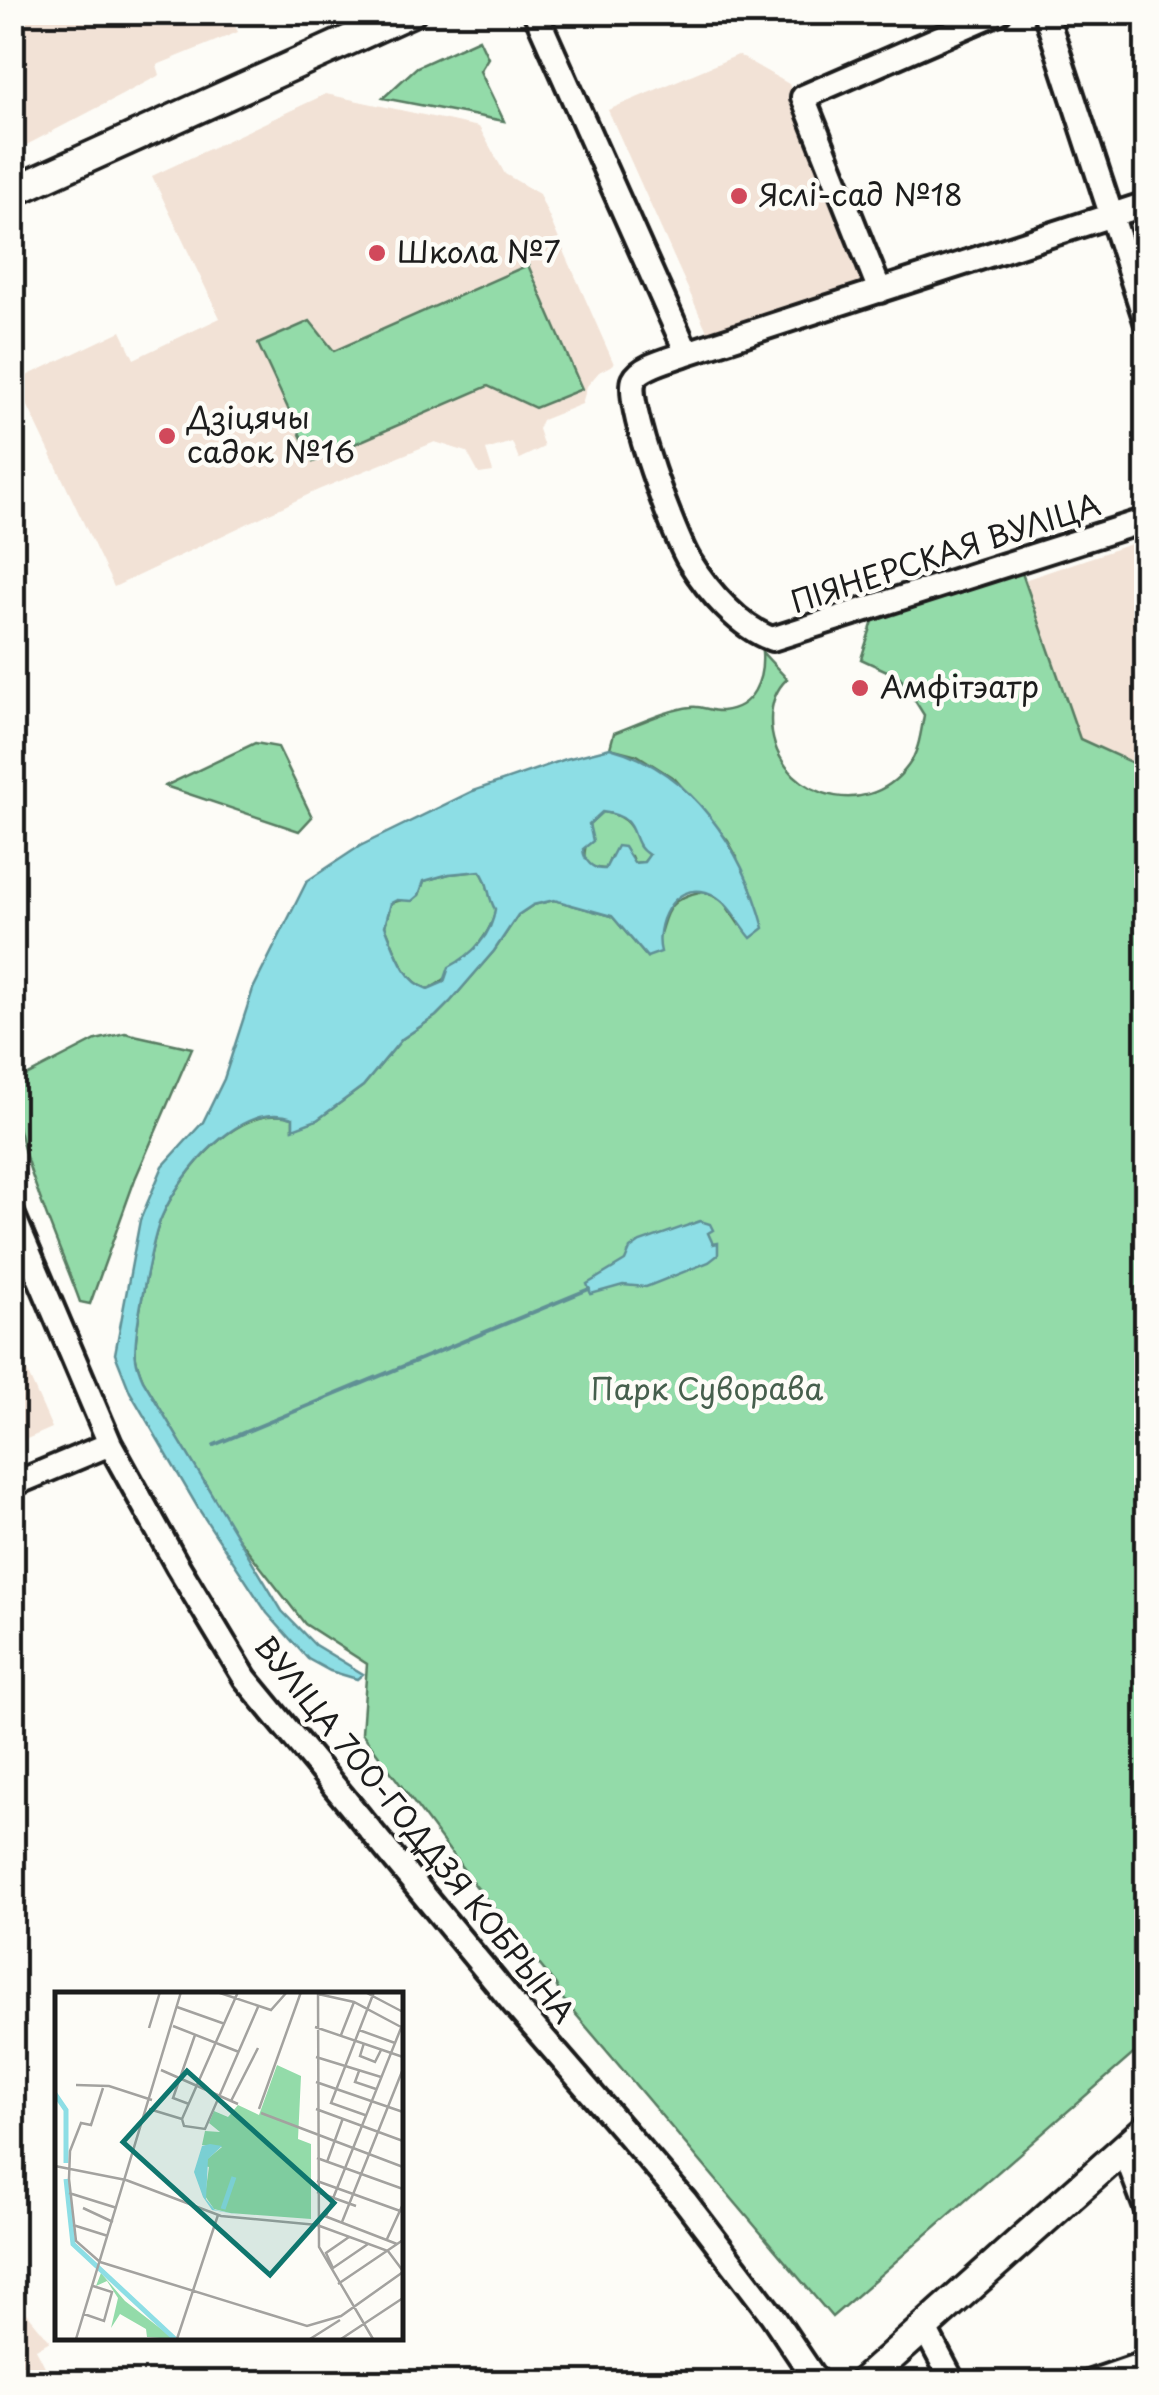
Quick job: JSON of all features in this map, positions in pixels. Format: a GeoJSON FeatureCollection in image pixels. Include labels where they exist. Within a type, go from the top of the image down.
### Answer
{"type":"FeatureCollection","features":[{"type":"Feature","properties":{"kind":"main road"},"geometry":{"type":"LineString","coordinates":[[12,192],[411,12]]}},
{"type":"Feature","properties":{"kind":"main road"},"geometry":{"type":"LineString","coordinates":[[863,2382],[1146,2129]]}},
{"type":"Feature","properties":{"kind":"street"},"geometry":{"type":"LineString","coordinates":[[536,12],[687,353],[1146,204]]}},
{"type":"Feature","properties":{"kind":"street"},"geometry":{"type":"LineString","coordinates":[[880,291],[803,97],[999,12]]}},
{"type":"Feature","properties":{"kind":"street"},"geometry":{"type":"LineString","coordinates":[[1045,12],[1146,321]]}},
{"type":"Feature","properties":{"kind":"street","name":"ПІЯНЕРСКАЯ ВУЛІЦА"},"geometry":{"type":"LineString","coordinates":[[687,353],[643,370],[634,379],[635,418],[689,560],[741,621],[772,640],[1146,520]]}},
{"type":"Feature","properties":{"kind":"street","name":"ВУЛІЦА 700-ГОДДЗЯ КОБРЫНА"},"geometry":{"type":"LineString","coordinates":[[12,1213],[110,1444],[245,1678],[514,2003],[685,2201],[772,2315],[817,2382]]}},
{"type":"Feature","properties":{"kind":"street"},"geometry":{"type":"LineString","coordinates":[[12,1486],[110,1444]]}},
{"type":"Feature","properties":{"kind":"street"},"geometry":{"type":"LineString","coordinates":[[1124,2150],[1146,2208]]}},
{"type":"Feature","properties":{"kind":"street"},"geometry":{"type":"LineString","coordinates":[[924,2327],[953,2382]]}},
{"type":"Feature","properties":{"kind":"street"},"geometry":{"type":"LineString","coordinates":[[1092,2382],[1146,2362]]}},
{"type":"Feature","properties":{"kind":"shaded area"},"geometry":{"type":"Polygon","coordinates":[[[13,12],[229,13],[238,32],[157,65],[160,75],[13,152],[13,12]]]}},
{"type":"Feature","properties":{"kind":"shaded area","name":"Яслі-сад №18"},"geometry":{"type":"Polygon","coordinates":[[[738,55],[789,84],[867,281],[710,338],[608,110],[738,55]]]}},
{"type":"Feature","properties":{"kind":"shaded area","name":"Школа №7"},"geometry":{"type":"Polygon","coordinates":[[[326,94],[479,127],[505,174],[539,194],[614,364],[599,372],[587,386],[582,404],[542,420],[538,429],[544,447],[519,459],[512,442],[486,450],[493,472],[479,474],[467,452],[435,442],[318,490],[114,587],[16,381],[121,331],[134,359],[220,318],[152,176],[326,94]]]}},
{"type":"Feature","properties":{"kind":"shaded area"},"geometry":{"type":"Polygon","coordinates":[[[1146,539],[1146,769],[1080,739],[1024,580],[1146,539]]]}},
{"type":"Feature","properties":{"kind":"shaded area"},"geometry":{"type":"Polygon","coordinates":[[[13,1340],[52,1428],[12,1445],[13,1340]]]}},
{"type":"Feature","properties":{"kind":"shaded area"},"geometry":{"type":"Polygon","coordinates":[[[13,2296],[50,2341],[36,2349],[53,2382],[13,2382],[13,2296]]]}},
{"type":"Feature","properties":{"kind":"green space"},"geometry":{"type":"Polygon","coordinates":[[[479,39],[488,58],[480,71],[504,121],[383,98],[417,67],[479,39]]]}},
{"type":"Feature","properties":{"kind":"green space"},"geometry":{"type":"Polygon","coordinates":[[[528,265],[582,389],[535,408],[488,386],[313,462],[258,344],[310,321],[334,351],[528,265]]]}},
{"type":"Feature","properties":{"kind":"green space","name":"Парк Суворава"},"geometry":{"type":"Polygon","coordinates":[[[1021,570],[1080,739],[1146,769],[1146,2043],[832,2317],[562,1998],[556,1985],[475,1885],[362,1733],[367,1664],[305,1624],[235,1534],[143,1380],[136,1358],[137,1330],[158,1227],[171,1198],[198,1161],[214,1144],[252,1120],[272,1116],[293,1118],[293,1128],[317,1120],[363,1086],[402,1039],[450,1002],[494,951],[518,915],[533,905],[554,900],[612,916],[647,957],[669,909],[687,896],[703,891],[723,901],[738,923],[737,857],[728,841],[675,779],[637,755],[610,748],[614,733],[682,708],[733,709],[755,691],[762,652],[787,679],[774,698],[771,720],[775,745],[786,766],[823,793],[845,797],[868,794],[889,784],[908,766],[917,748],[924,715],[900,677],[861,659],[874,618],[1021,570]]]}},
{"type":"Feature","properties":{"kind":"green space"},"geometry":{"type":"Polygon","coordinates":[[[255,743],[278,747],[312,817],[299,831],[165,786],[255,743]]]}},
{"type":"Feature","properties":{"kind":"green space"},"geometry":{"type":"Polygon","coordinates":[[[602,812],[627,822],[650,855],[644,862],[634,863],[631,856],[611,856],[606,869],[588,864],[584,853],[589,824],[602,812]]]}},
{"type":"Feature","properties":{"kind":"green space"},"geometry":{"type":"Polygon","coordinates":[[[480,871],[496,909],[493,920],[470,955],[449,976],[428,989],[419,985],[401,963],[385,926],[391,903],[419,895],[424,881],[480,871]]]}},
{"type":"Feature","properties":{"kind":"green space"},"geometry":{"type":"Polygon","coordinates":[[[125,1033],[192,1048],[135,1179],[90,1304],[80,1302],[38,1193],[20,1135],[13,1083],[96,1040],[125,1033]]]}},
{"type":"Feature","properties":{"kind":"water"},"geometry":{"type":"Polygon","coordinates":[[[610,748],[666,774],[710,817],[728,842],[755,898],[764,928],[751,938],[714,895],[694,891],[675,900],[668,909],[660,930],[661,952],[647,957],[612,916],[554,900],[533,905],[518,915],[494,951],[450,1002],[402,1039],[363,1086],[317,1120],[293,1129],[293,1118],[273,1115],[252,1120],[214,1144],[171,1199],[158,1227],[149,1264],[136,1347],[143,1380],[282,1611],[315,1645],[363,1674],[357,1679],[308,1659],[267,1613],[198,1508],[130,1392],[115,1354],[140,1220],[163,1166],[203,1122],[224,1079],[253,989],[307,881],[360,846],[473,791],[610,748]],[[602,812],[589,824],[593,841],[583,849],[587,861],[605,869],[617,846],[624,847],[634,863],[644,862],[649,855],[637,843],[629,824],[602,812]],[[480,871],[424,881],[412,901],[391,903],[385,926],[401,963],[419,985],[428,989],[444,982],[449,967],[473,950],[490,927],[495,909],[480,871]]]}},
{"type":"Feature","properties":{"kind":"water"},"geometry":{"type":"Polygon","coordinates":[[[700,1221],[710,1224],[713,1230],[708,1233],[713,1244],[718,1243],[718,1255],[709,1262],[646,1287],[623,1285],[591,1294],[587,1284],[625,1261],[630,1249],[640,1242],[700,1221]]]}},
{"type":"Feature","properties":{"kind":"waterway"},"geometry":{"type":"LineString","coordinates":[[214,1445],[589,1289]]}},
{"type":"Feature","properties":{"kind":"place","name":"Яслі-сад №18"},"geometry":{"type":"Point","coordinates":[739,196]}},
{"type":"Feature","properties":{"kind":"place","name":"Школа №7"},"geometry":{"type":"Point","coordinates":[377,253]}},
{"type":"Feature","properties":{"kind":"place","name":"Дзіцячы садок №16"},"geometry":{"type":"Point","coordinates":[167,436]}},
{"type":"Feature","properties":{"kind":"place","name":"Амфітэатр"},"geometry":{"type":"Point","coordinates":[860,688]}}]}
